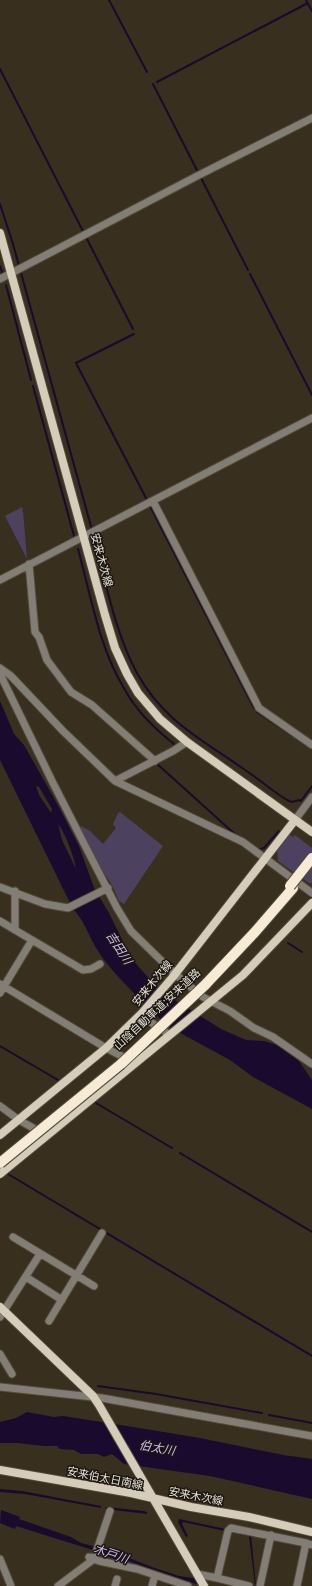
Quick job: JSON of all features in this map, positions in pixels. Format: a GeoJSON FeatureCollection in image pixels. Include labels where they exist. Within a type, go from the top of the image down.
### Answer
{"type":"FeatureCollection","features":[{"type":"Feature","properties":{"kind":"highway","name":"山陰自動車道;安来道路"},"geometry":{"type":"LineString","coordinates":[[291,887],[312,858]]}},
{"type":"Feature","properties":{"kind":"highway","name":"山陰自動車道;安来道路"},"geometry":{"type":"LineString","coordinates":[[0,1163],[121,1064],[204,984],[254,932],[312,864]]}},
{"type":"Feature","properties":{"kind":"highway","name":"山陰自動車道;安来道路"},"geometry":{"type":"LineString","coordinates":[[0,1158],[113,1066],[204,984]]}},
{"type":"Feature","properties":{"kind":"main road","name":"安来木次線"},"geometry":{"type":"LineString","coordinates":[[0,233],[113,641],[127,674],[138,693],[160,719],[187,742],[312,832]]}},
{"type":"Feature","properties":{"kind":"main road","name":"安来木次線"},"geometry":{"type":"LineString","coordinates":[[0,1135],[106,1048],[141,1014],[173,976],[295,820]]}},
{"type":"Feature","properties":{"kind":"main road"},"geometry":{"type":"LineString","coordinates":[[0,1174],[243,975],[265,954],[312,903]]}},
{"type":"Feature","properties":{"kind":"main road","name":"安来木次線"},"geometry":{"type":"LineString","coordinates":[[2,1312],[92,1396],[99,1405],[153,1499],[256,1518],[312,1532]]}},
{"type":"Feature","properties":{"kind":"main road","name":"安来伯太日南線"},"geometry":{"type":"LineString","coordinates":[[0,1470],[130,1493],[153,1499],[169,1523],[204,1586]]}},
{"type":"Feature","properties":{"kind":"street"},"geometry":{"type":"LineString","coordinates":[[0,279],[312,118]]}},
{"type":"Feature","properties":{"kind":"street"},"geometry":{"type":"LineString","coordinates":[[0,580],[153,502],[312,418]]}},
{"type":"Feature","properties":{"kind":"street"},"geometry":{"type":"LineString","coordinates":[[153,502],[259,708],[312,745]]}},
{"type":"Feature","properties":{"kind":"street"},"geometry":{"type":"LineString","coordinates":[[29,564],[35,632],[39,637],[47,660],[71,692],[92,705],[155,760]]}},
{"type":"Feature","properties":{"kind":"street"},"geometry":{"type":"LineString","coordinates":[[0,668],[11,676],[63,731],[115,782],[236,838],[312,893]]}},
{"type":"Feature","properties":{"kind":"street"},"geometry":{"type":"LineString","coordinates":[[0,674],[107,889],[131,931],[173,976],[210,1003],[273,1037],[312,1064]]}},
{"type":"Feature","properties":{"kind":"street"},"geometry":{"type":"LineString","coordinates":[[115,782],[187,742]]}},
{"type":"Feature","properties":{"kind":"street"},"geometry":{"type":"LineString","coordinates":[[295,820],[312,797]]}},
{"type":"Feature","properties":{"kind":"street"},"geometry":{"type":"LineString","coordinates":[[0,887],[15,891],[45,904],[68,908],[107,889]]}},
{"type":"Feature","properties":{"kind":"street"},"geometry":{"type":"LineString","coordinates":[[15,891],[15,930]]}},
{"type":"Feature","properties":{"kind":"street"},"geometry":{"type":"LineString","coordinates":[[0,921],[83,970],[91,970],[100,964]]}},
{"type":"Feature","properties":{"kind":"street"},"geometry":{"type":"LineString","coordinates":[[0,993],[2,985],[32,940]]}},
{"type":"Feature","properties":{"kind":"street"},"geometry":{"type":"LineString","coordinates":[[2,985],[106,1048],[136,1063]]}},
{"type":"Feature","properties":{"kind":"street"},"geometry":{"type":"LineString","coordinates":[[141,1014],[170,1035]]}},
{"type":"Feature","properties":{"kind":"street"},"geometry":{"type":"LineString","coordinates":[[0,1106],[19,1120],[47,1136]]}},
{"type":"Feature","properties":{"kind":"street"},"geometry":{"type":"LineString","coordinates":[[49,1321],[102,1233]]}},
{"type":"Feature","properties":{"kind":"street"},"geometry":{"type":"LineString","coordinates":[[13,1237],[94,1286]]}},
{"type":"Feature","properties":{"kind":"street"},"geometry":{"type":"LineString","coordinates":[[2,1312],[26,1278],[40,1254]]}},
{"type":"Feature","properties":{"kind":"street"},"geometry":{"type":"LineString","coordinates":[[26,1278],[62,1300]]}},
{"type":"Feature","properties":{"kind":"street"},"geometry":{"type":"LineString","coordinates":[[0,1354],[12,1374]]}},
{"type":"Feature","properties":{"kind":"street"},"geometry":{"type":"LineString","coordinates":[[0,1387],[92,1396],[312,1436]]}},
{"type":"Feature","properties":{"kind":"street"},"geometry":{"type":"LineString","coordinates":[[58,1586],[92,1558],[100,1542],[110,1511]]}},
{"type":"Feature","properties":{"kind":"street"},"geometry":{"type":"LineString","coordinates":[[216,1578],[228,1531],[231,1528],[309,1544],[297,1586]]}},
{"type":"Feature","properties":{"kind":"street"},"geometry":{"type":"LineString","coordinates":[[260,1586],[271,1536]]}},
{"type":"Feature","properties":{"kind":"street"},"geometry":{"type":"LineString","coordinates":[[92,1558],[137,1569],[188,1586]]}},
{"type":"Feature","properties":{"kind":"street"},"geometry":{"type":"LineString","coordinates":[[0,1560],[11,1586]]}},
{"type":"Feature","properties":{"kind":"street"},"geometry":{"type":"LineString","coordinates":[[198,1575],[249,1586]]}},
{"type":"Feature","properties":{"kind":"shaded area"},"geometry":{"type":"Polygon","coordinates":[[[22,507],[23,511],[27,559],[5,516],[22,507]]]}},
{"type":"Feature","properties":{"kind":"shaded area"},"geometry":{"type":"Polygon","coordinates":[[[120,812],[163,846],[124,904],[119,901],[112,885],[99,865],[80,827],[81,826],[90,831],[103,844],[116,828],[113,824],[118,813],[120,812]]]}},
{"type":"Feature","properties":{"kind":"shaded area"},"geometry":{"type":"Polygon","coordinates":[[[289,834],[293,837],[295,835],[312,848],[312,883],[309,883],[278,861],[277,849],[289,834]]]}},
{"type":"Feature","properties":{"kind":"water","name":"吉田川"},"geometry":{"type":"Polygon","coordinates":[[[0,701],[14,734],[24,745],[79,846],[94,888],[109,913],[131,958],[159,990],[145,1005],[118,977],[100,954],[86,927],[73,909],[0,760],[0,701]],[[36,786],[39,795],[51,813],[52,809],[39,787],[36,786]],[[58,824],[62,840],[76,869],[74,859],[64,833],[58,824]]]}},
{"type":"Feature","properties":{"kind":"water"},"geometry":{"type":"Polygon","coordinates":[[[162,992],[221,1029],[246,1040],[264,1041],[277,1045],[299,1061],[312,1080],[312,1109],[253,1077],[230,1060],[171,1028],[148,1008],[162,992]]]}},
{"type":"Feature","properties":{"kind":"water","name":"伯太川"},"geometry":{"type":"Polygon","coordinates":[[[27,1412],[54,1417],[63,1416],[200,1438],[283,1455],[312,1459],[312,1499],[210,1476],[124,1464],[112,1454],[104,1457],[98,1454],[81,1454],[74,1450],[60,1449],[57,1446],[0,1443],[0,1422],[16,1418],[27,1412]]]}},
{"type":"Feature","properties":{"kind":"water"},"geometry":{"type":"Polygon","coordinates":[[[0,1489],[22,1491],[101,1506],[101,1508],[25,1494],[0,1492],[0,1489]]]}},
{"type":"Feature","properties":{"kind":"water"},"geometry":{"type":"Polygon","coordinates":[[[106,1507],[144,1511],[147,1512],[147,1514],[105,1509],[106,1507]]]}},
{"type":"Feature","properties":{"kind":"water"},"geometry":{"type":"Polygon","coordinates":[[[1,1510],[20,1517],[19,1519],[71,1537],[81,1543],[97,1547],[96,1551],[16,1526],[15,1529],[0,1523],[1,1510]]]}},
{"type":"Feature","properties":{"kind":"water"},"geometry":{"type":"Polygon","coordinates":[[[179,1519],[226,1529],[225,1531],[183,1522],[182,1524],[188,1536],[186,1537],[178,1522],[179,1519]]]}},
{"type":"Feature","properties":{"kind":"water"},"geometry":{"type":"Polygon","coordinates":[[[231,1530],[251,1534],[256,1586],[249,1536],[230,1532],[231,1530]]]}},
{"type":"Feature","properties":{"kind":"water","name":"木戸川"},"geometry":{"type":"Polygon","coordinates":[[[99,1546],[179,1576],[199,1579],[202,1586],[128,1561],[114,1559],[97,1552],[99,1546]]]}},
{"type":"Feature","properties":{"kind":"waterway"},"geometry":{"type":"LineString","coordinates":[[109,0],[147,72]]}},
{"type":"Feature","properties":{"kind":"waterway"},"geometry":{"type":"LineString","coordinates":[[306,0],[312,11]]}},
{"type":"Feature","properties":{"kind":"waterway"},"geometry":{"type":"LineString","coordinates":[[157,82],[308,3]]}},
{"type":"Feature","properties":{"kind":"waterway"},"geometry":{"type":"LineString","coordinates":[[0,69],[133,329]]}},
{"type":"Feature","properties":{"kind":"waterway"},"geometry":{"type":"LineString","coordinates":[[153,84],[248,270]]}},
{"type":"Feature","properties":{"kind":"waterway"},"geometry":{"type":"LineString","coordinates":[[0,204],[13,244],[92,530]]}},
{"type":"Feature","properties":{"kind":"waterway"},"geometry":{"type":"LineString","coordinates":[[0,266],[2,272]]}},
{"type":"Feature","properties":{"kind":"waterway"},"geometry":{"type":"LineString","coordinates":[[250,274],[312,395]]}},
{"type":"Feature","properties":{"kind":"waterway"},"geometry":{"type":"LineString","coordinates":[[6,285],[31,380]]}},
{"type":"Feature","properties":{"kind":"waterway"},"geometry":{"type":"LineString","coordinates":[[134,334],[76,363],[147,500]]}},
{"type":"Feature","properties":{"kind":"waterway"},"geometry":{"type":"LineString","coordinates":[[33,386],[74,536]]}},
{"type":"Feature","properties":{"kind":"waterway"},"geometry":{"type":"LineString","coordinates":[[150,506],[254,708]]}},
{"type":"Feature","properties":{"kind":"waterway"},"geometry":{"type":"LineString","coordinates":[[93,534],[111,605],[129,657],[147,690],[159,704],[172,717],[199,739],[287,800],[292,802],[299,800],[301,801],[312,786]]}},
{"type":"Feature","properties":{"kind":"waterway"},"geometry":{"type":"LineString","coordinates":[[78,549],[102,639],[116,674],[141,713],[153,726],[174,744]]}},
{"type":"Feature","properties":{"kind":"waterway"},"geometry":{"type":"LineString","coordinates":[[257,712],[312,749]]}},
{"type":"Feature","properties":{"kind":"waterway"},"geometry":{"type":"LineString","coordinates":[[156,763],[237,836]]}},
{"type":"Feature","properties":{"kind":"waterway"},"geometry":{"type":"LineString","coordinates":[[257,850],[264,848],[279,831]]}},
{"type":"Feature","properties":{"kind":"waterway"},"geometry":{"type":"LineString","coordinates":[[288,943],[302,952]]}},
{"type":"Feature","properties":{"kind":"waterway"},"geometry":{"type":"LineString","coordinates":[[0,1046],[58,1080]]}},
{"type":"Feature","properties":{"kind":"waterway"},"geometry":{"type":"LineString","coordinates":[[96,1103],[172,1148]]}},
{"type":"Feature","properties":{"kind":"waterway"},"geometry":{"type":"LineString","coordinates":[[180,1153],[312,1232]]}},
{"type":"Feature","properties":{"kind":"waterway"},"geometry":{"type":"LineString","coordinates":[[8,1174],[312,1356]]}},
{"type":"Feature","properties":{"kind":"waterway"},"geometry":{"type":"LineString","coordinates":[[98,1386],[156,1394],[262,1413]]}},
{"type":"Feature","properties":{"kind":"waterway"},"geometry":{"type":"LineString","coordinates":[[269,1415],[312,1423]]}}]}
